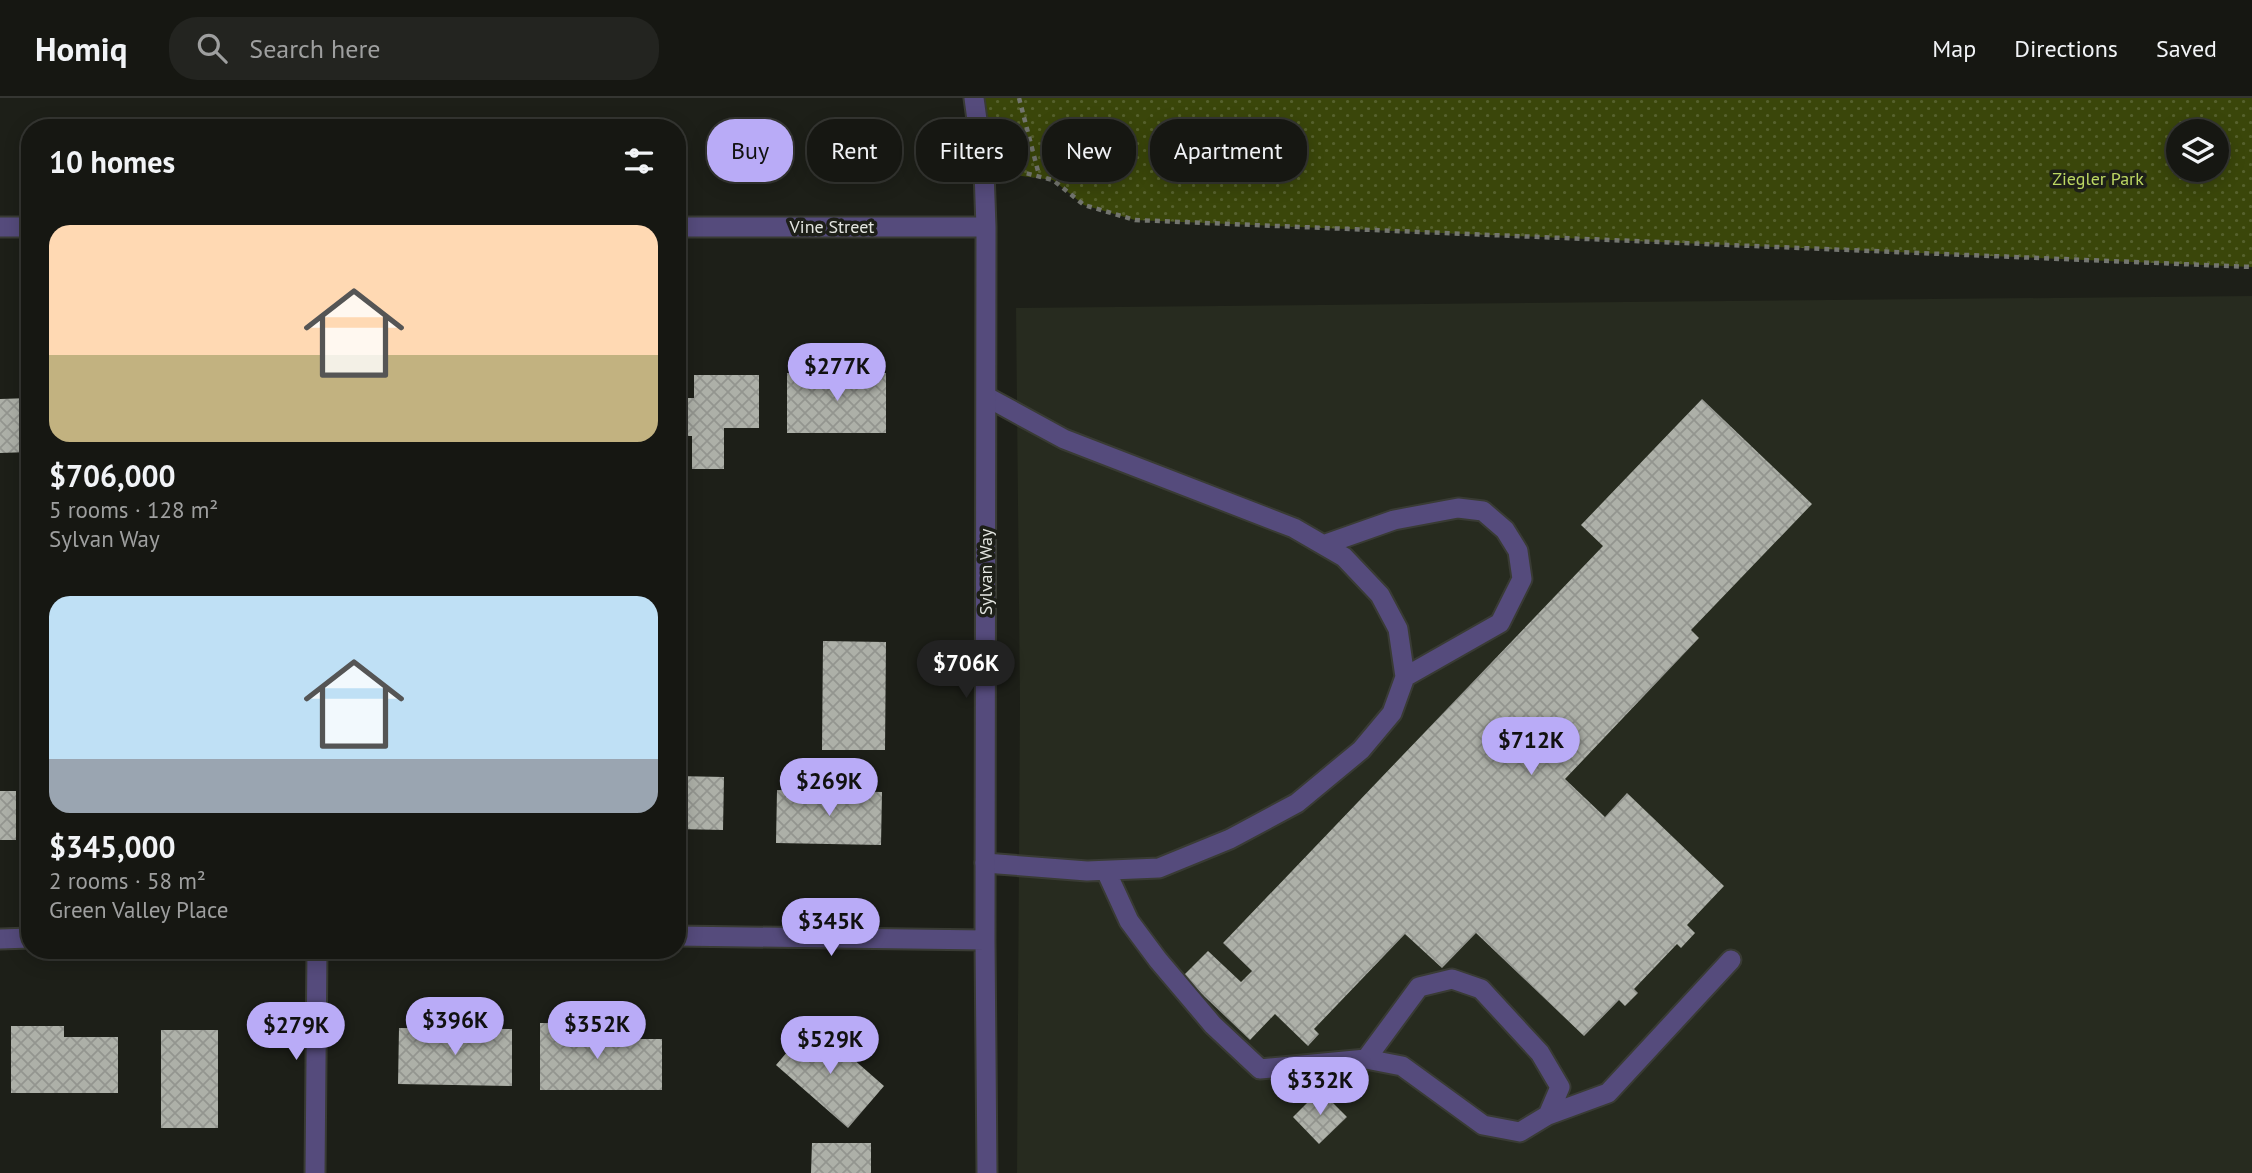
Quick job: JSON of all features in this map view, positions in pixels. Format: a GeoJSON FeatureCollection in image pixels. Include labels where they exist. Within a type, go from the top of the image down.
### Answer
{"type":"FeatureCollection","features":[{"type":"Feature","properties":{"kind":"street","name":"Sylvan Way"},"geometry":{"type":"LineString","coordinates":[[974,98],[984,171],[986,228],[985,940],[988,1173]]}},
{"type":"Feature","properties":{"kind":"street"},"geometry":{"type":"LineString","coordinates":[[0,227],[21,227]]}},
{"type":"Feature","properties":{"kind":"street","name":"Vine Street"},"geometry":{"type":"LineString","coordinates":[[686,227],[986,228]]}},
{"type":"Feature","properties":{"kind":"street"},"geometry":{"type":"LineString","coordinates":[[985,863],[1105,871],[1159,868],[1230,839],[1297,803],[1361,750],[1392,713],[1405,677],[1398,629],[1380,595],[1344,558],[1294,528],[1064,439],[987,397]]}},
{"type":"Feature","properties":{"kind":"street"},"geometry":{"type":"LineString","coordinates":[[1323,545],[1394,520],[1458,508],[1483,511],[1505,530],[1518,551],[1521,579],[1500,623],[1405,677]]}},
{"type":"Feature","properties":{"kind":"street"},"geometry":{"type":"LineString","coordinates":[[1105,871],[1129,921],[1151,950],[1213,1025],[1260,1069],[1366,1059],[1402,1066],[1483,1125],[1520,1132],[1548,1115],[1608,1093],[1731,960]]}},
{"type":"Feature","properties":{"kind":"street"},"geometry":{"type":"LineString","coordinates":[[686,936],[985,940]]}},
{"type":"Feature","properties":{"kind":"street"},"geometry":{"type":"LineString","coordinates":[[0,939],[21,938]]}},
{"type":"Feature","properties":{"kind":"street"},"geometry":{"type":"LineString","coordinates":[[315,1173],[317,959]]}},
{"type":"Feature","properties":{"kind":"street"},"geometry":{"type":"LineString","coordinates":[[1366,1059],[1419,987],[1452,979],[1481,989],[1540,1053],[1560,1087],[1548,1115]]}},
{"type":"Feature","properties":{"kind":"path"},"geometry":{"type":"LineString","coordinates":[[1019,98],[1039,175]]}},
{"type":"Feature","properties":{"kind":"path"},"geometry":{"type":"LineString","coordinates":[[1028,172],[1053,180],[1084,205],[1135,220],[2252,267]]}},
{"type":"Feature","properties":{"kind":"shaded area"},"geometry":{"type":"Polygon","coordinates":[[[2252,296],[2252,1173],[1017,1173],[1020,702],[1016,308],[2252,296]]]}},
{"type":"Feature","properties":{"kind":"green space","name":"Ziegler Park"},"geometry":{"type":"Polygon","coordinates":[[[974,98],[2252,98],[2252,267],[1135,220],[1084,205],[1055,182],[1136,182],[1136,119],[1042,119],[1042,179],[1028,177],[1028,119],[977,119],[974,98]]]}},
{"type":"Feature","properties":{"kind":"building"},"geometry":{"type":"Polygon","coordinates":[[[787,373],[886,373],[886,433],[787,433],[787,373]]]}},
{"type":"Feature","properties":{"kind":"building"},"geometry":{"type":"Polygon","coordinates":[[[694,375],[759,375],[759,428],[724,428],[724,469],[692,469],[692,436],[686,436],[686,398],[694,398],[694,375]]]}},
{"type":"Feature","properties":{"kind":"building"},"geometry":{"type":"Polygon","coordinates":[[[21,398],[21,452],[0,453],[0,399],[21,398]]]}},
{"type":"Feature","properties":{"kind":"building"},"geometry":{"type":"Polygon","coordinates":[[[1702,399],[1812,504],[1691,630],[1699,638],[1565,779],[1605,817],[1627,793],[1724,886],[1687,925],[1695,933],[1681,948],[1677,944],[1634,989],[1638,993],[1625,1006],[1619,1000],[1584,1036],[1476,933],[1442,968],[1405,934],[1314,1029],[1319,1034],[1308,1046],[1275,1014],[1250,1040],[1183,976],[1208,951],[1241,982],[1252,971],[1223,943],[1603,546],[1581,525],[1702,399]]]}},
{"type":"Feature","properties":{"kind":"building"},"geometry":{"type":"Polygon","coordinates":[[[823,641],[886,642],[885,750],[822,750],[823,641]]]}},
{"type":"Feature","properties":{"kind":"building"},"geometry":{"type":"Polygon","coordinates":[[[686,776],[724,777],[723,830],[686,829],[686,776]]]}},
{"type":"Feature","properties":{"kind":"building"},"geometry":{"type":"Polygon","coordinates":[[[777,790],[882,792],[881,845],[776,843],[777,790]]]}},
{"type":"Feature","properties":{"kind":"building"},"geometry":{"type":"Polygon","coordinates":[[[0,791],[16,791],[16,840],[0,840],[0,791]]]}},
{"type":"Feature","properties":{"kind":"building"},"geometry":{"type":"Polygon","coordinates":[[[540,1023],[589,1023],[589,1039],[662,1039],[662,1090],[540,1090],[540,1023]]]}},
{"type":"Feature","properties":{"kind":"building"},"geometry":{"type":"Polygon","coordinates":[[[812,1023],[884,1086],[848,1128],[776,1065],[812,1023]]]}},
{"type":"Feature","properties":{"kind":"building"},"geometry":{"type":"Polygon","coordinates":[[[11,1026],[64,1026],[64,1037],[118,1037],[118,1093],[11,1093],[11,1026]]]}},
{"type":"Feature","properties":{"kind":"building"},"geometry":{"type":"Polygon","coordinates":[[[399,1028],[512,1029],[512,1086],[398,1084],[399,1028]]]}},
{"type":"Feature","properties":{"kind":"building"},"geometry":{"type":"Polygon","coordinates":[[[161,1030],[218,1030],[218,1128],[161,1128],[161,1030]]]}},
{"type":"Feature","properties":{"kind":"building"},"geometry":{"type":"Polygon","coordinates":[[[1320,1090],[1347,1117],[1319,1144],[1293,1117],[1320,1090]]]}},
{"type":"Feature","properties":{"kind":"building"},"geometry":{"type":"Polygon","coordinates":[[[812,1143],[871,1143],[871,1173],[811,1173],[812,1143]]]}}]}
